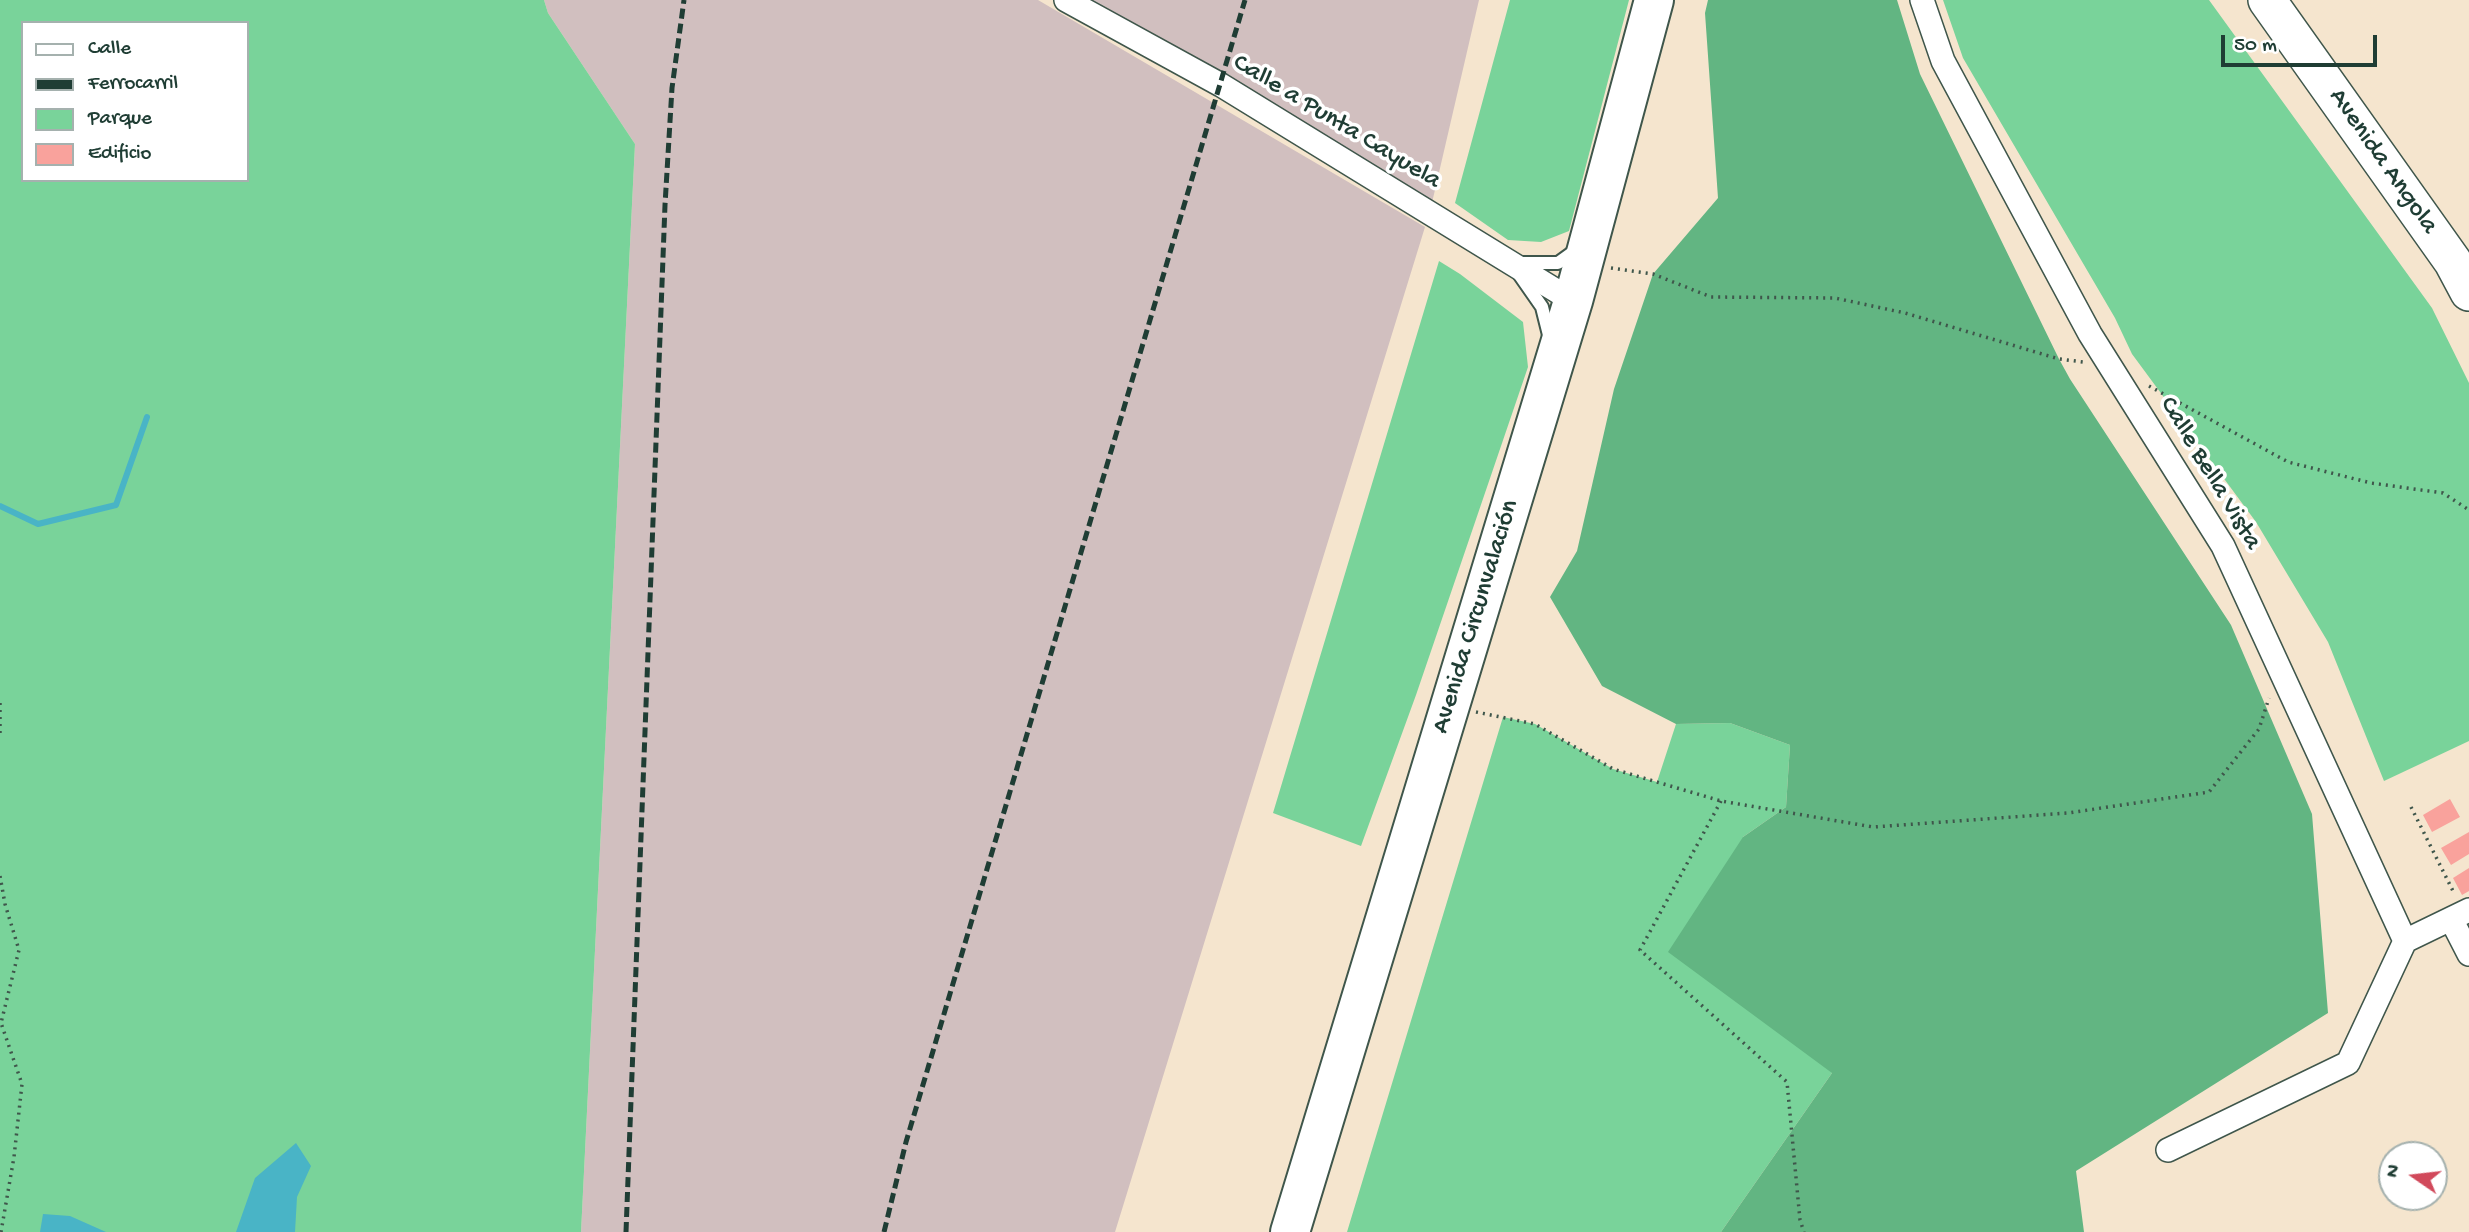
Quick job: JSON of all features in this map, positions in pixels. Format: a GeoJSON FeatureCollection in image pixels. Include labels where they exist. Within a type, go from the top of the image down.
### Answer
{"type":"FeatureCollection","features":[{"type":"Feature","properties":{"kind":"highway","name":"Avenida Circunvalación"},"geometry":{"type":"LineString","coordinates":[[1290,1232],[1573,301],[1654,0]]}},
{"type":"Feature","properties":{"kind":"main road","name":"Avenida Angola"},"geometry":{"type":"LineString","coordinates":[[2267,0],[2453,262],[2469,292]]}},
{"type":"Feature","properties":{"kind":"street","name":"Calle a Punta Cayuela"},"geometry":{"type":"LineString","coordinates":[[1066,0],[1221,85],[1573,301]]}},
{"type":"Feature","properties":{"kind":"street","name":"Calle Bella Vista"},"geometry":{"type":"LineString","coordinates":[[1922,0],[1943,61],[2090,334],[2223,546],[2405,941]]}},
{"type":"Feature","properties":{"kind":"street"},"geometry":{"type":"LineString","coordinates":[[2168,1150],[2348,1063],[2405,941],[2462,914],[2469,954]]}},
{"type":"Feature","properties":{"kind":"lane"},"geometry":{"type":"LineString","coordinates":[[1511,263],[1558,263],[1586,252]]}},
{"type":"Feature","properties":{"kind":"lane"},"geometry":{"type":"LineString","coordinates":[[1511,263],[1542,307],[1555,360]]}},
{"type":"Feature","properties":{"kind":"path"},"geometry":{"type":"LineString","coordinates":[[1586,252],[1711,297],[1835,298],[1905,313],[2059,359],[2110,366],[2288,462],[2371,483],[2443,493],[2469,510]]}},
{"type":"Feature","properties":{"kind":"path"},"geometry":{"type":"LineString","coordinates":[[1449,707],[1535,724],[1613,769],[1721,801],[1873,827],[2068,813],[2209,792],[2259,729],[2279,666]]}},
{"type":"Feature","properties":{"kind":"path"},"geometry":{"type":"LineString","coordinates":[[0,703],[0,735]]}},
{"type":"Feature","properties":{"kind":"path"},"geometry":{"type":"LineString","coordinates":[[1721,801],[1640,950],[1787,1082],[1800,1220],[1804,1232]]}},
{"type":"Feature","properties":{"kind":"path"},"geometry":{"type":"LineString","coordinates":[[2411,807],[2462,914]]}},
{"type":"Feature","properties":{"kind":"path"},"geometry":{"type":"LineString","coordinates":[[0,876],[5,904],[19,950],[1,1023],[22,1084],[14,1157],[1,1232]]}},
{"type":"Feature","properties":{"kind":"shaded area"},"geometry":{"type":"Polygon","coordinates":[[[544,0],[1038,0],[1425,227],[1115,1232],[581,1232],[635,144],[548,13],[544,0]]]}},
{"type":"Feature","properties":{"kind":"shaded area"},"geometry":{"type":"Polygon","coordinates":[[[1062,0],[1479,0],[1431,207],[1062,0]]]}},
{"type":"Feature","properties":{"kind":"green space"},"geometry":{"type":"Polygon","coordinates":[[[0,0],[544,0],[548,13],[635,144],[581,1232],[0,1232],[0,0]]]}},
{"type":"Feature","properties":{"kind":"green space"},"geometry":{"type":"Polygon","coordinates":[[[1510,0],[1629,0],[1569,231],[1541,242],[1508,240],[1455,203],[1510,0]]]}},
{"type":"Feature","properties":{"kind":"green space"},"geometry":{"type":"Polygon","coordinates":[[[1708,0],[1897,0],[1920,74],[2059,359],[2231,625],[2312,814],[2328,1013],[2076,1171],[2084,1232],[1721,1232],[1832,1073],[1668,952],[1743,837],[1786,807],[1790,745],[1730,723],[1676,724],[1602,686],[1550,597],[1577,551],[1614,389],[1653,274],[1718,198],[1705,13],[1708,0]]]}},
{"type":"Feature","properties":{"kind":"green space"},"geometry":{"type":"Polygon","coordinates":[[[1943,0],[2209,0],[2432,308],[2469,383],[2469,741],[2384,781],[2328,642],[2256,522],[2132,354],[2115,318],[1963,58],[1943,0]]]}},
{"type":"Feature","properties":{"kind":"green space"},"geometry":{"type":"Polygon","coordinates":[[[1439,261],[1523,322],[1528,367],[1416,695],[1361,846],[1273,813],[1439,261]]]}},
{"type":"Feature","properties":{"kind":"green space"},"geometry":{"type":"Polygon","coordinates":[[[1503,717],[1535,724],[1613,769],[1657,782],[1676,724],[1730,723],[1790,745],[1786,807],[1743,837],[1832,1073],[1721,1232],[1347,1232],[1503,717]]]}},
{"type":"Feature","properties":{"kind":"water"},"geometry":{"type":"Polygon","coordinates":[[[296,1143],[311,1166],[297,1197],[295,1232],[236,1232],[255,1178],[296,1143]]]}},
{"type":"Feature","properties":{"kind":"water"},"geometry":{"type":"Polygon","coordinates":[[[43,1214],[70,1216],[106,1232],[40,1232],[43,1214]]]}},
{"type":"Feature","properties":{"kind":"building"},"geometry":{"type":"Polygon","coordinates":[[[2450,799],[2460,817],[2432,832],[2423,815],[2450,799]]]}},
{"type":"Feature","properties":{"kind":"building"},"geometry":{"type":"Polygon","coordinates":[[[2469,832],[2469,854],[2451,865],[2441,848],[2469,832]]]}},
{"type":"Feature","properties":{"kind":"building"},"geometry":{"type":"Polygon","coordinates":[[[2469,868],[2469,891],[2462,895],[2453,878],[2469,868]]]}},
{"type":"Feature","properties":{"kind":"waterway"},"geometry":{"type":"LineString","coordinates":[[0,506],[38,524],[116,505],[147,417]]}},
{"type":"Feature","properties":{"kind":"railway"},"geometry":{"type":"LineString","coordinates":[[626,1232],[665,205],[672,88],[684,0]]}},
{"type":"Feature","properties":{"kind":"railway"},"geometry":{"type":"LineString","coordinates":[[884,1232],[906,1142],[1245,0]]}}]}
